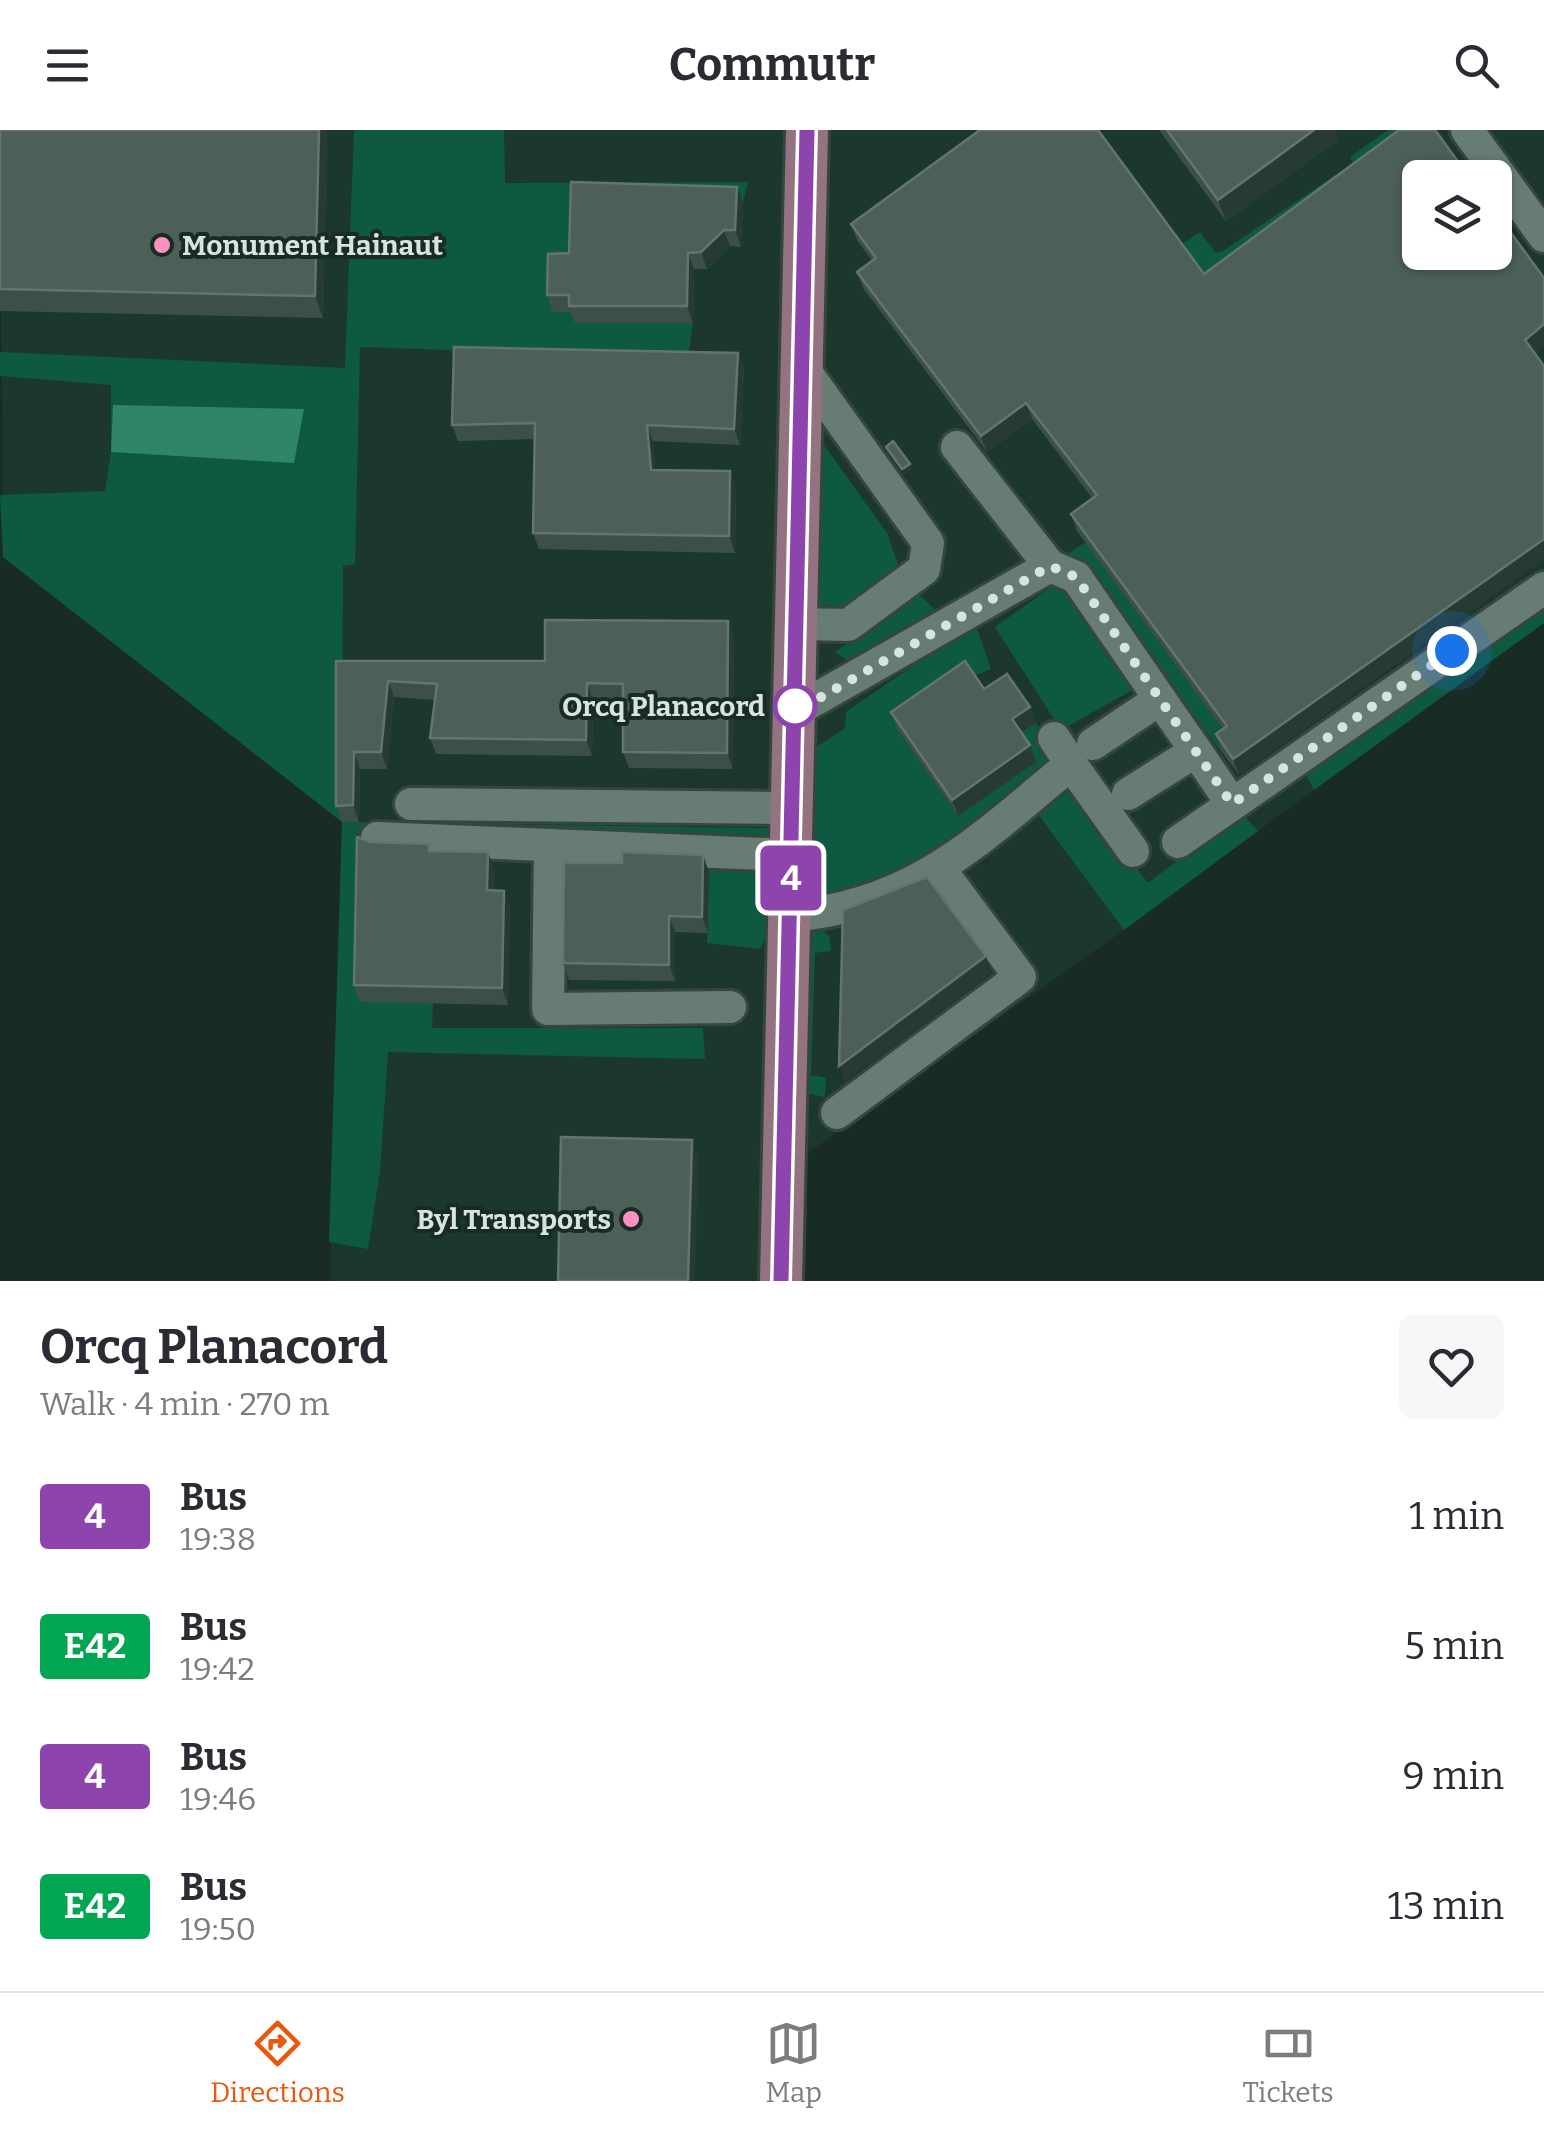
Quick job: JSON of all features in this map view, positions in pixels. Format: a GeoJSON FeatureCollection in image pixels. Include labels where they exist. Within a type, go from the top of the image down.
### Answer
{"type":"FeatureCollection","features":[{"type":"Feature","properties":{"kind":"main road"},"geometry":{"type":"LineString","coordinates":[[782,1281],[807,130]]}},
{"type":"Feature","properties":{"kind":"lane"},"geometry":{"type":"LineString","coordinates":[[1467,130],[1544,236]]}},
{"type":"Feature","properties":{"kind":"lane"},"geometry":{"type":"LineString","coordinates":[[797,624],[848,626],[924,569],[928,544],[803,368]]}},
{"type":"Feature","properties":{"kind":"lane"},"geometry":{"type":"LineString","coordinates":[[958,447],[1050,566],[1076,577],[1232,804]]}},
{"type":"Feature","properties":{"kind":"lane"},"geometry":{"type":"LineString","coordinates":[[795,712],[1050,566]]}},
{"type":"Feature","properties":{"kind":"lane"},"geometry":{"type":"LineString","coordinates":[[1178,842],[1544,588]]}},
{"type":"Feature","properties":{"kind":"lane"},"geometry":{"type":"LineString","coordinates":[[790,916],[833,912],[884,896],[968,852],[1073,749],[1160,699]]}},
{"type":"Feature","properties":{"kind":"lane"},"geometry":{"type":"LineString","coordinates":[[1073,749],[1133,850]]}},
{"type":"Feature","properties":{"kind":"lane"},"geometry":{"type":"LineString","coordinates":[[1128,794],[1196,752]]}},
{"type":"Feature","properties":{"kind":"lane"},"geometry":{"type":"LineString","coordinates":[[412,804],[792,808]]}},
{"type":"Feature","properties":{"kind":"lane"},"geometry":{"type":"LineString","coordinates":[[377,838],[792,855]]}},
{"type":"Feature","properties":{"kind":"lane"},"geometry":{"type":"LineString","coordinates":[[550,845],[548,1010],[730,1006]]}},
{"type":"Feature","properties":{"kind":"lane"},"geometry":{"type":"LineString","coordinates":[[837,1113],[1020,977],[939,868]]}},
{"type":"Feature","properties":{"kind":"shaded area"},"geometry":{"type":"Polygon","coordinates":[[[0,130],[1544,130],[1544,620],[1124,930],[805,1155],[766,1174],[764,1281],[330,1281],[342,822],[3,557],[0,130]]]}},
{"type":"Feature","properties":{"kind":"shaded area"},"geometry":{"type":"Polygon","coordinates":[[[354,130],[504,130],[505,183],[748,182],[743,203],[578,199],[575,322],[693,323],[688,358],[360,347],[355,564],[343,566],[342,822],[3,557],[0,495],[105,491],[111,452],[111,385],[0,376],[0,352],[345,368],[354,130]]]}},
{"type":"Feature","properties":{"kind":"shaded area"},"geometry":{"type":"Polygon","coordinates":[[[1388,130],[1414,130],[1203,277],[1180,245],[1200,232],[1216,253],[1223,251],[1353,163],[1350,157],[1388,130]]]}},
{"type":"Feature","properties":{"kind":"shaded area"},"geometry":{"type":"Polygon","coordinates":[[[113,405],[304,409],[294,463],[111,452],[113,405]]]}},
{"type":"Feature","properties":{"kind":"shaded area"},"geometry":{"type":"Polygon","coordinates":[[[824,445],[887,533],[898,564],[856,607],[820,605],[810,583],[808,453],[824,445]]]}},
{"type":"Feature","properties":{"kind":"shaded area"},"geometry":{"type":"Polygon","coordinates":[[[1086,542],[1233,743],[1221,751],[1069,553],[1086,542]]]}},
{"type":"Feature","properties":{"kind":"shaded area"},"geometry":{"type":"Polygon","coordinates":[[[1064,578],[1143,684],[1061,730],[995,627],[1064,578]]]}},
{"type":"Feature","properties":{"kind":"shaded area"},"geometry":{"type":"Polygon","coordinates":[[[918,594],[937,611],[861,670],[835,652],[918,594]]]}},
{"type":"Feature","properties":{"kind":"shaded area"},"geometry":{"type":"Polygon","coordinates":[[[1544,595],[1544,623],[1314,790],[1304,771],[1544,595]]]}},
{"type":"Feature","properties":{"kind":"shaded area"},"geometry":{"type":"Polygon","coordinates":[[[975,623],[991,669],[971,677],[897,729],[958,816],[1036,761],[1018,735],[1036,723],[1059,761],[928,869],[811,901],[809,752],[845,728],[846,712],[975,623]]]}},
{"type":"Feature","properties":{"kind":"shaded area"},"geometry":{"type":"Polygon","coordinates":[[[1074,789],[1148,883],[1241,812],[1258,831],[1124,930],[1035,810],[1074,789]]]}},
{"type":"Feature","properties":{"kind":"shaded area"},"geometry":{"type":"Polygon","coordinates":[[[342,822],[768,828],[768,839],[356,834],[361,1001],[433,1003],[432,1028],[703,1028],[705,1059],[388,1052],[380,1171],[368,1249],[329,1242],[342,822]]]}},
{"type":"Feature","properties":{"kind":"shaded area"},"geometry":{"type":"Polygon","coordinates":[[[709,864],[757,867],[771,872],[768,933],[760,949],[707,943],[709,864]]]}},
{"type":"Feature","properties":{"kind":"shaded area"},"geometry":{"type":"Polygon","coordinates":[[[822,930],[829,936],[831,951],[815,953],[811,1075],[826,1078],[825,1097],[801,1092],[806,933],[822,930]]]}},
{"type":"Feature","properties":{"kind":"building","name":"Monument Hainaut"},"geometry":{"type":"Polygon","coordinates":[[[0,130],[319,130],[315,296],[0,289],[0,130]]]}},
{"type":"Feature","properties":{"kind":"building"},"geometry":{"type":"Polygon","coordinates":[[[980,130],[1098,130],[1204,274],[1399,130],[1435,130],[1457,160],[1402,160],[1402,270],[1512,270],[1512,234],[1544,278],[1544,324],[1525,340],[1544,366],[1544,539],[1233,759],[1216,734],[1227,726],[1071,514],[1097,495],[1026,403],[981,436],[857,272],[876,258],[851,224],[980,130]]]}},
{"type":"Feature","properties":{"kind":"building"},"geometry":{"type":"Polygon","coordinates":[[[1167,130],[1314,130],[1218,200],[1167,130]]]}},
{"type":"Feature","properties":{"kind":"building"},"geometry":{"type":"Polygon","coordinates":[[[571,182],[737,187],[735,230],[724,230],[701,252],[688,253],[687,306],[569,306],[569,295],[547,295],[548,254],[569,253],[571,182]]]}},
{"type":"Feature","properties":{"kind":"building"},"geometry":{"type":"Polygon","coordinates":[[[454,347],[738,353],[734,429],[647,425],[651,470],[730,471],[729,536],[533,533],[535,423],[452,425],[454,347]]]}},
{"type":"Feature","properties":{"kind":"building"},"geometry":{"type":"Polygon","coordinates":[[[893,441],[910,464],[902,469],[886,447],[893,441]]]}},
{"type":"Feature","properties":{"kind":"building"},"geometry":{"type":"Polygon","coordinates":[[[545,620],[728,621],[727,753],[623,752],[623,684],[587,683],[586,740],[430,738],[437,684],[388,681],[381,752],[354,752],[353,805],[336,806],[336,661],[545,661],[545,620]]]}},
{"type":"Feature","properties":{"kind":"building"},"geometry":{"type":"Polygon","coordinates":[[[965,661],[984,689],[1007,674],[1030,707],[1012,719],[1030,745],[952,800],[891,712],[965,661]]]}},
{"type":"Feature","properties":{"kind":"building"},"geometry":{"type":"Polygon","coordinates":[[[357,837],[370,842],[429,844],[429,851],[488,852],[487,890],[504,891],[502,988],[354,985],[357,837]]]}},
{"type":"Feature","properties":{"kind":"building"},"geometry":{"type":"Polygon","coordinates":[[[622,852],[703,855],[702,917],[669,916],[669,965],[563,963],[564,863],[622,863],[622,852]]]}},
{"type":"Feature","properties":{"kind":"building"},"geometry":{"type":"Polygon","coordinates":[[[927,877],[986,956],[839,1066],[843,910],[927,877]]]}},
{"type":"Feature","properties":{"kind":"building","name":"Byl Transports"},"geometry":{"type":"Polygon","coordinates":[[[561,1137],[692,1140],[688,1281],[558,1281],[561,1137]]]}},
{"type":"Feature","properties":{"kind":"bus line","name":"4"},"geometry":{"type":"LineString","coordinates":[[781,1281],[807,130]]}},
{"type":"Feature","properties":{"kind":"place","name":"Monument Hainaut"},"geometry":{"type":"Point","coordinates":[162,245]}},
{"type":"Feature","properties":{"kind":"place","name":"Orcq Planacord"},"geometry":{"type":"Point","coordinates":[795,706]}},
{"type":"Feature","properties":{"kind":"place","name":"Byl Transports"},"geometry":{"type":"Point","coordinates":[631,1219]}},
{"type":"Feature","properties":{"kind":"route"},"geometry":{"type":"LineString","coordinates":[[795,706],[795,712],[1050,566],[1076,577],[1232,804],[1452,651]]}}]}
